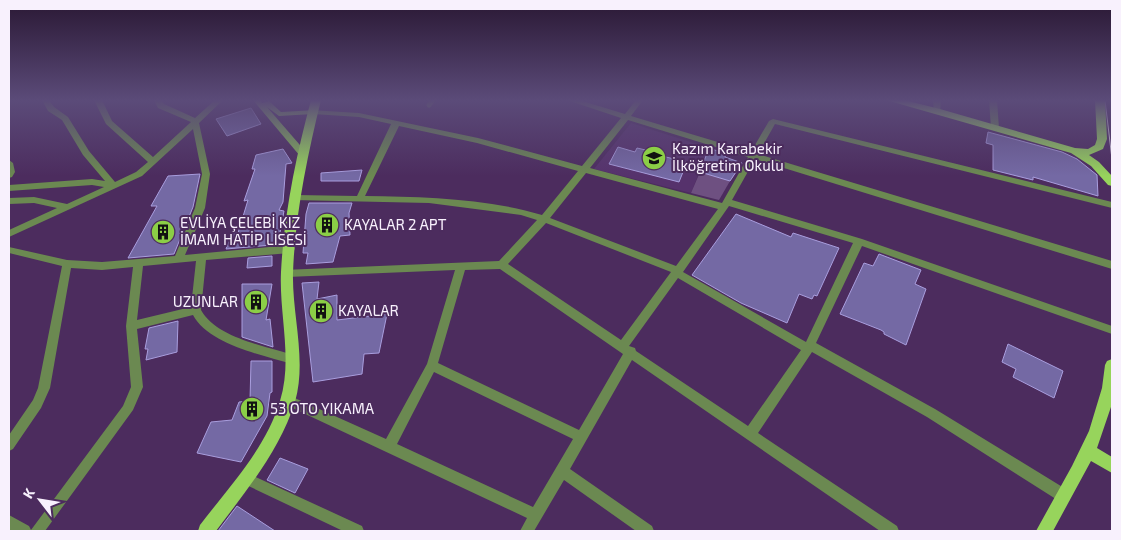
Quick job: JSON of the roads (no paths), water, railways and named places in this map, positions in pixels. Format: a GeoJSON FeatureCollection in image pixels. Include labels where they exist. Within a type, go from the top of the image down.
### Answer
{"type":"FeatureCollection","features":[{"type":"Feature","properties":{"kind":"main road"},"geometry":{"type":"LineString","coordinates":[[277,125],[303,154]]}},
{"type":"Feature","properties":{"kind":"main road"},"geometry":{"type":"LineString","coordinates":[[206,531],[245,478],[271,436],[288,400],[292,359],[287,273],[296,198],[310,125]]}},
{"type":"Feature","properties":{"kind":"main road"},"geometry":{"type":"LineString","coordinates":[[988,125],[1075,151],[1090,152],[1099,147],[1102,139],[1101,125]]}},
{"type":"Feature","properties":{"kind":"main road"},"geometry":{"type":"LineString","coordinates":[[1075,151],[1095,164],[1112,182]]}},
{"type":"Feature","properties":{"kind":"main road"},"geometry":{"type":"LineString","coordinates":[[1044,531],[1089,452],[1103,411],[1112,364]]}},
{"type":"Feature","properties":{"kind":"main road"},"geometry":{"type":"LineString","coordinates":[[1089,452],[1112,465]]}},
{"type":"Feature","properties":{"kind":"street"},"geometry":{"type":"LineString","coordinates":[[69,125],[86,153],[113,186]]}},
{"type":"Feature","properties":{"kind":"street"},"geometry":{"type":"LineString","coordinates":[[113,125],[152,161]]}},
{"type":"Feature","properties":{"kind":"street"},"geometry":{"type":"LineString","coordinates":[[9,234],[139,174],[190,125]]}},
{"type":"Feature","properties":{"kind":"street"},"geometry":{"type":"LineString","coordinates":[[178,260],[200,208],[206,174],[196,125]]}},
{"type":"Feature","properties":{"kind":"street"},"geometry":{"type":"LineString","coordinates":[[360,198],[395,125]]}},
{"type":"Feature","properties":{"kind":"street"},"geometry":{"type":"LineString","coordinates":[[406,125],[478,141],[582,170],[726,204],[859,241],[1112,330]]}},
{"type":"Feature","properties":{"kind":"street"},"geometry":{"type":"LineString","coordinates":[[502,265],[544,219],[620,125]]}},
{"type":"Feature","properties":{"kind":"street"},"geometry":{"type":"LineString","coordinates":[[652,125],[754,158],[1112,265]]}},
{"type":"Feature","properties":{"kind":"street"},"geometry":{"type":"LineString","coordinates":[[527,531],[581,437],[628,349],[678,272],[726,204],[772,125]]}},
{"type":"Feature","properties":{"kind":"street"},"geometry":{"type":"LineString","coordinates":[[791,125],[1112,204]]}},
{"type":"Feature","properties":{"kind":"street"},"geometry":{"type":"LineString","coordinates":[[9,163],[9,176]]}},
{"type":"Feature","properties":{"kind":"street"},"geometry":{"type":"LineString","coordinates":[[9,188],[92,182],[113,186]]}},
{"type":"Feature","properties":{"kind":"street"},"geometry":{"type":"LineString","coordinates":[[296,198],[429,200],[506,210],[544,219],[678,272],[931,413],[1064,496]]}},
{"type":"Feature","properties":{"kind":"street"},"geometry":{"type":"LineString","coordinates":[[9,201],[34,200],[68,207]]}},
{"type":"Feature","properties":{"kind":"street"},"geometry":{"type":"LineString","coordinates":[[750,434],[809,346],[859,241]]}},
{"type":"Feature","properties":{"kind":"street"},"geometry":{"type":"LineString","coordinates":[[9,250],[67,264],[102,266],[290,249]]}},
{"type":"Feature","properties":{"kind":"street"},"geometry":{"type":"LineString","coordinates":[[201,258],[196,310],[203,322],[230,338],[292,359]]}},
{"type":"Feature","properties":{"kind":"street"},"geometry":{"type":"LineString","coordinates":[[37,531],[133,400],[137,387],[131,326],[138,263]]}},
{"type":"Feature","properties":{"kind":"street"},"geometry":{"type":"LineString","coordinates":[[9,445],[37,404],[44,388],[47,361],[67,264]]}},
{"type":"Feature","properties":{"kind":"street"},"geometry":{"type":"LineString","coordinates":[[287,273],[502,265],[628,349],[892,531]]}},
{"type":"Feature","properties":{"kind":"street"},"geometry":{"type":"LineString","coordinates":[[390,445],[432,365],[461,266]]}},
{"type":"Feature","properties":{"kind":"street"},"geometry":{"type":"LineString","coordinates":[[131,326],[196,310]]}},
{"type":"Feature","properties":{"kind":"street"},"geometry":{"type":"LineString","coordinates":[[432,365],[581,437]]}},
{"type":"Feature","properties":{"kind":"street"},"geometry":{"type":"LineString","coordinates":[[288,400],[390,445],[536,515]]}},
{"type":"Feature","properties":{"kind":"street"},"geometry":{"type":"LineString","coordinates":[[561,470],[647,531]]}},
{"type":"Feature","properties":{"kind":"street"},"geometry":{"type":"LineString","coordinates":[[245,478],[357,531]]}},
{"type":"Feature","properties":{"kind":"street"},"geometry":{"type":"LineString","coordinates":[[9,522],[24,531]]}},
{"type":"Feature","properties":{"kind":"tram line"},"geometry":{"type":"LineString","coordinates":[[1108,125],[1112,159]]}},
{"type":"Feature","properties":{"kind":"place","name":"Kazım Karabekir İlköğretim Okulu"},"geometry":{"type":"Point","coordinates":[654,158]}},
{"type":"Feature","properties":{"kind":"place","name":"KAYALAR 2 APT"},"geometry":{"type":"Point","coordinates":[327,225]}},
{"type":"Feature","properties":{"kind":"place","name":"EVLİYA ÇELEBİ KIZ İMAM HATİP LİSESİ"},"geometry":{"type":"Point","coordinates":[163,232]}},
{"type":"Feature","properties":{"kind":"place","name":"UZUNLAR"},"geometry":{"type":"Point","coordinates":[256,302]}},
{"type":"Feature","properties":{"kind":"place","name":"KAYALAR"},"geometry":{"type":"Point","coordinates":[321,311]}},
{"type":"Feature","properties":{"kind":"place","name":"53 OTO YIKAMA"},"geometry":{"type":"Point","coordinates":[252,409]}}]}
